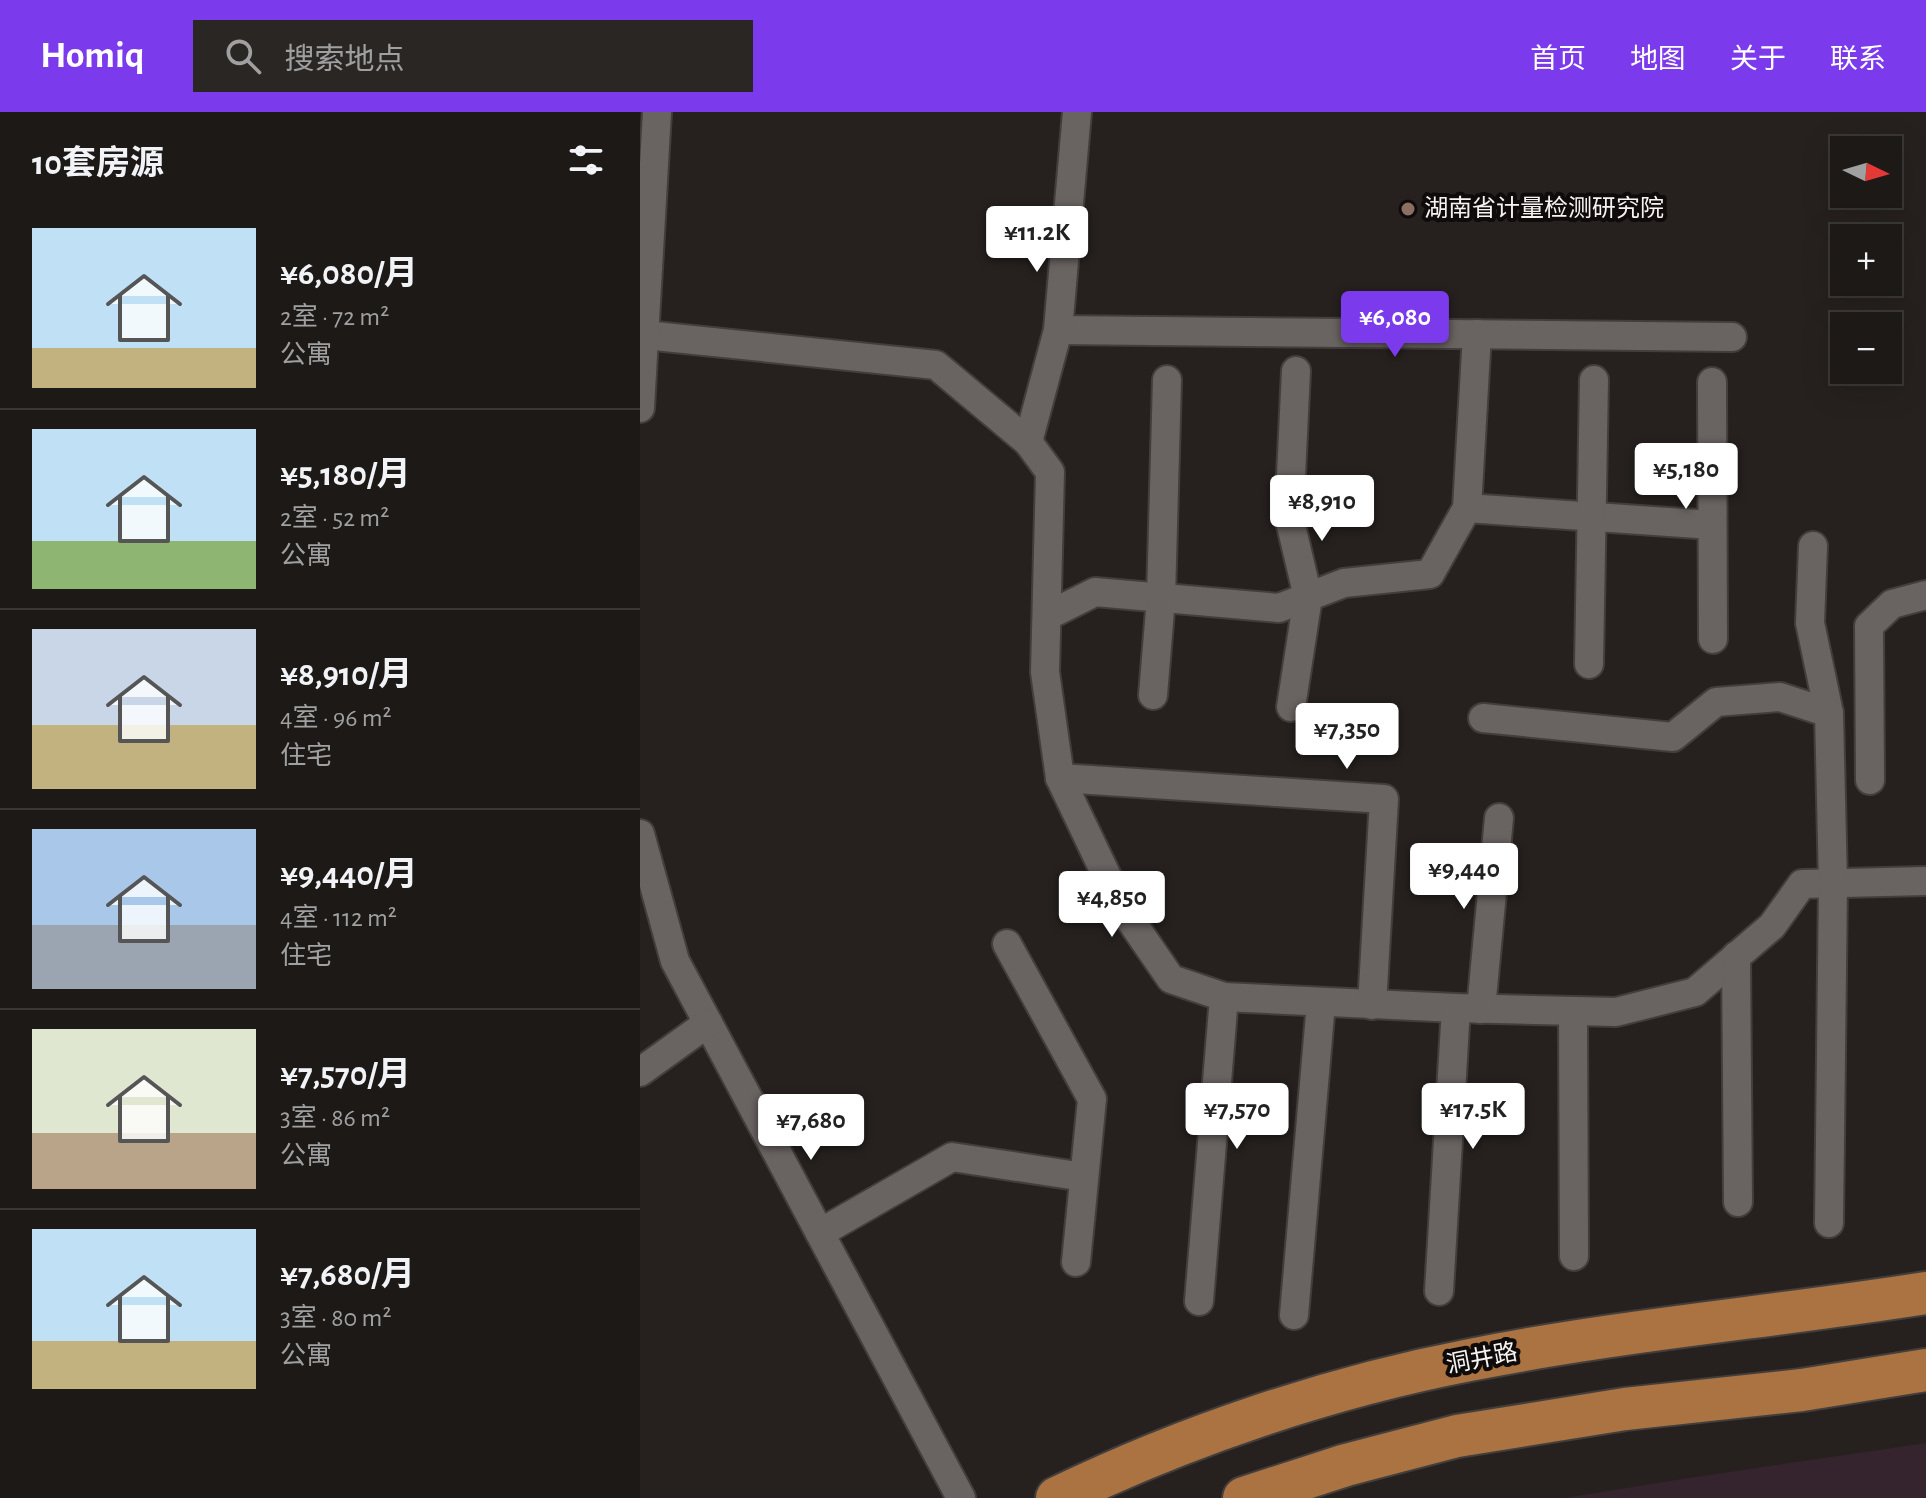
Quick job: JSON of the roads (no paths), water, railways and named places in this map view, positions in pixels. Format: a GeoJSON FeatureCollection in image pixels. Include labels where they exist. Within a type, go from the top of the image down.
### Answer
{"type":"FeatureCollection","features":[{"type":"Feature","properties":{"kind":"main road","name":"洞井路"},"geometry":{"type":"LineString","coordinates":[[1057,1498],[1118,1469],[1303,1402],[1467,1360],[1539,1347],[1926,1293]]}},
{"type":"Feature","properties":{"kind":"main road"},"geometry":{"type":"LineString","coordinates":[[1244,1498],[1346,1465],[1457,1436],[1625,1409],[1802,1390],[1926,1370]]}},
{"type":"Feature","properties":{"kind":"street"},"geometry":{"type":"LineString","coordinates":[[640,408],[657,112]]}},
{"type":"Feature","properties":{"kind":"street"},"geometry":{"type":"LineString","coordinates":[[1028,442],[1058,330],[1077,112]]}},
{"type":"Feature","properties":{"kind":"street"},"geometry":{"type":"LineString","coordinates":[[1058,330],[1732,337]]}},
{"type":"Feature","properties":{"kind":"street"},"geometry":{"type":"LineString","coordinates":[[1047,616],[1095,592],[1279,608],[1344,583],[1430,574],[1467,508],[1477,334]]}},
{"type":"Feature","properties":{"kind":"street"},"geometry":{"type":"LineString","coordinates":[[645,335],[936,365],[1028,442],[1050,472],[1045,672],[1060,778],[1122,908],[1171,979],[1224,997],[1468,1009],[1616,1012],[1695,992],[1772,926],[1802,884],[1926,881]]}},
{"type":"Feature","properties":{"kind":"street"},"geometry":{"type":"LineString","coordinates":[[1291,707],[1308,597],[1289,517],[1296,371]]}},
{"type":"Feature","properties":{"kind":"street"},"geometry":{"type":"LineString","coordinates":[[1153,695],[1161,598],[1167,380]]}},
{"type":"Feature","properties":{"kind":"street"},"geometry":{"type":"LineString","coordinates":[[1589,664],[1594,380]]}},
{"type":"Feature","properties":{"kind":"street"},"geometry":{"type":"LineString","coordinates":[[1712,382],[1713,639]]}},
{"type":"Feature","properties":{"kind":"street"},"geometry":{"type":"LineString","coordinates":[[1467,508],[1712,525]]}},
{"type":"Feature","properties":{"kind":"street"},"geometry":{"type":"LineString","coordinates":[[1813,546],[1810,623],[1829,713],[1833,884],[1829,1223]]}},
{"type":"Feature","properties":{"kind":"street"},"geometry":{"type":"LineString","coordinates":[[1870,780],[1869,626],[1892,604],[1926,595]]}},
{"type":"Feature","properties":{"kind":"street"},"geometry":{"type":"LineString","coordinates":[[1483,718],[1673,737],[1716,702],[1780,697],[1829,713]]}},
{"type":"Feature","properties":{"kind":"street"},"geometry":{"type":"LineString","coordinates":[[1060,778],[1384,799],[1372,1005]]}},
{"type":"Feature","properties":{"kind":"street"},"geometry":{"type":"LineString","coordinates":[[1439,1291],[1468,1009],[1499,818]]}},
{"type":"Feature","properties":{"kind":"street"},"geometry":{"type":"LineString","coordinates":[[640,834],[675,961],[961,1498]]}},
{"type":"Feature","properties":{"kind":"street"},"geometry":{"type":"LineString","coordinates":[[1007,944],[1092,1099],[1076,1262]]}},
{"type":"Feature","properties":{"kind":"street"},"geometry":{"type":"LineString","coordinates":[[1736,956],[1738,1202]]}},
{"type":"Feature","properties":{"kind":"street"},"geometry":{"type":"LineString","coordinates":[[1199,1301],[1224,997]]}},
{"type":"Feature","properties":{"kind":"street"},"geometry":{"type":"LineString","coordinates":[[1294,1315],[1321,1003]]}},
{"type":"Feature","properties":{"kind":"street"},"geometry":{"type":"LineString","coordinates":[[1573,1011],[1574,1256]]}},
{"type":"Feature","properties":{"kind":"street"},"geometry":{"type":"LineString","coordinates":[[640,1072],[708,1023]]}},
{"type":"Feature","properties":{"kind":"street"},"geometry":{"type":"LineString","coordinates":[[820,1233],[952,1157],[1084,1177]]}},
{"type":"Feature","properties":{"kind":"place","name":"湖南省计量检测研究院"},"geometry":{"type":"Point","coordinates":[1408,209]}}]}
